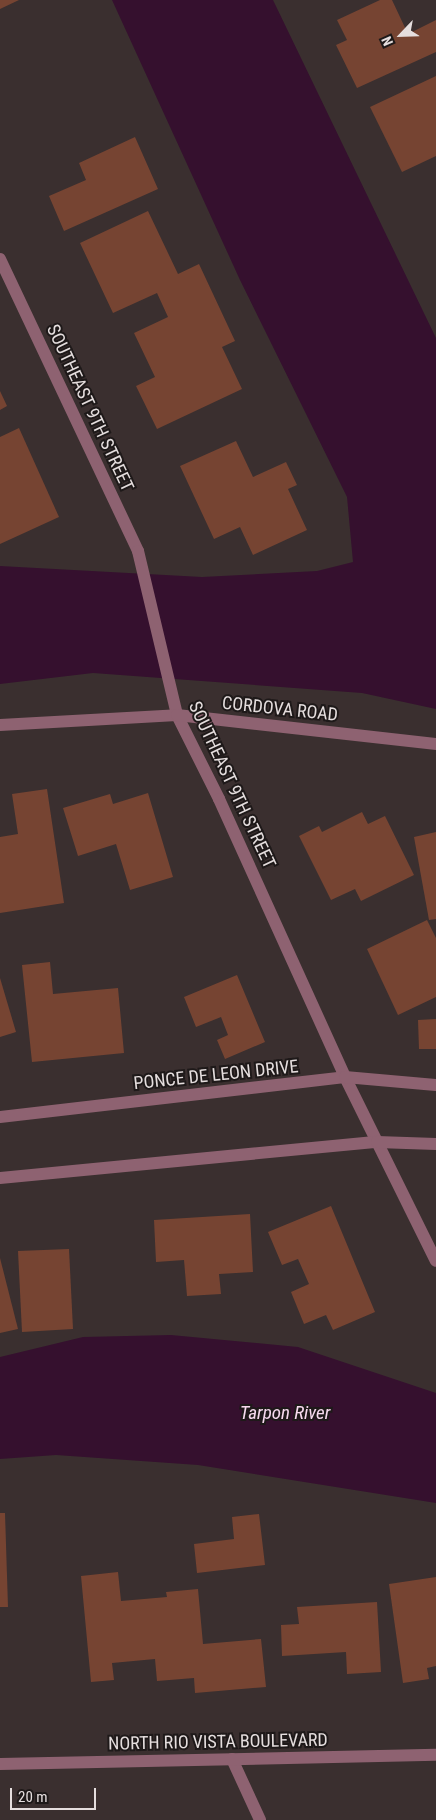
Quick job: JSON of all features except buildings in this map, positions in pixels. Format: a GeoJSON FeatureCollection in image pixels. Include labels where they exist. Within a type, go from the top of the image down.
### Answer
{"type":"FeatureCollection","features":[{"type":"Feature","properties":{"kind":"street","name":"SOUTHEAST 9TH STREET"},"geometry":{"type":"LineString","coordinates":[[0,259],[138,551],[177,715],[223,808],[345,1077],[436,1261]]}},
{"type":"Feature","properties":{"kind":"street","name":"CORDOVA ROAD"},"geometry":{"type":"LineString","coordinates":[[0,725],[177,715],[436,744]]}},
{"type":"Feature","properties":{"kind":"street","name":"PONCE DE LEON DRIVE"},"geometry":{"type":"LineString","coordinates":[[0,1117],[345,1077],[436,1085]]}},
{"type":"Feature","properties":{"kind":"street"},"geometry":{"type":"LineString","coordinates":[[0,1178],[377,1142],[436,1144]]}},
{"type":"Feature","properties":{"kind":"street","name":"NORTH RIO VISTA BOULEVARD"},"geometry":{"type":"LineString","coordinates":[[0,1764],[436,1754]]}},
{"type":"Feature","properties":{"kind":"street"},"geometry":{"type":"LineString","coordinates":[[232,1759],[260,1820]]}},
{"type":"Feature","properties":{"kind":"water"},"geometry":{"type":"Polygon","coordinates":[[[112,0],[273,0],[436,338],[436,709],[362,693],[93,673],[0,684],[0,566],[202,577],[317,571],[353,562],[347,497],[240,280],[112,0]]]}},
{"type":"Feature","properties":{"kind":"water","name":"Tarpon River"},"geometry":{"type":"Polygon","coordinates":[[[171,1335],[298,1347],[436,1393],[436,1503],[198,1465],[56,1455],[0,1459],[0,1357],[83,1337],[171,1335]]]}}]}
